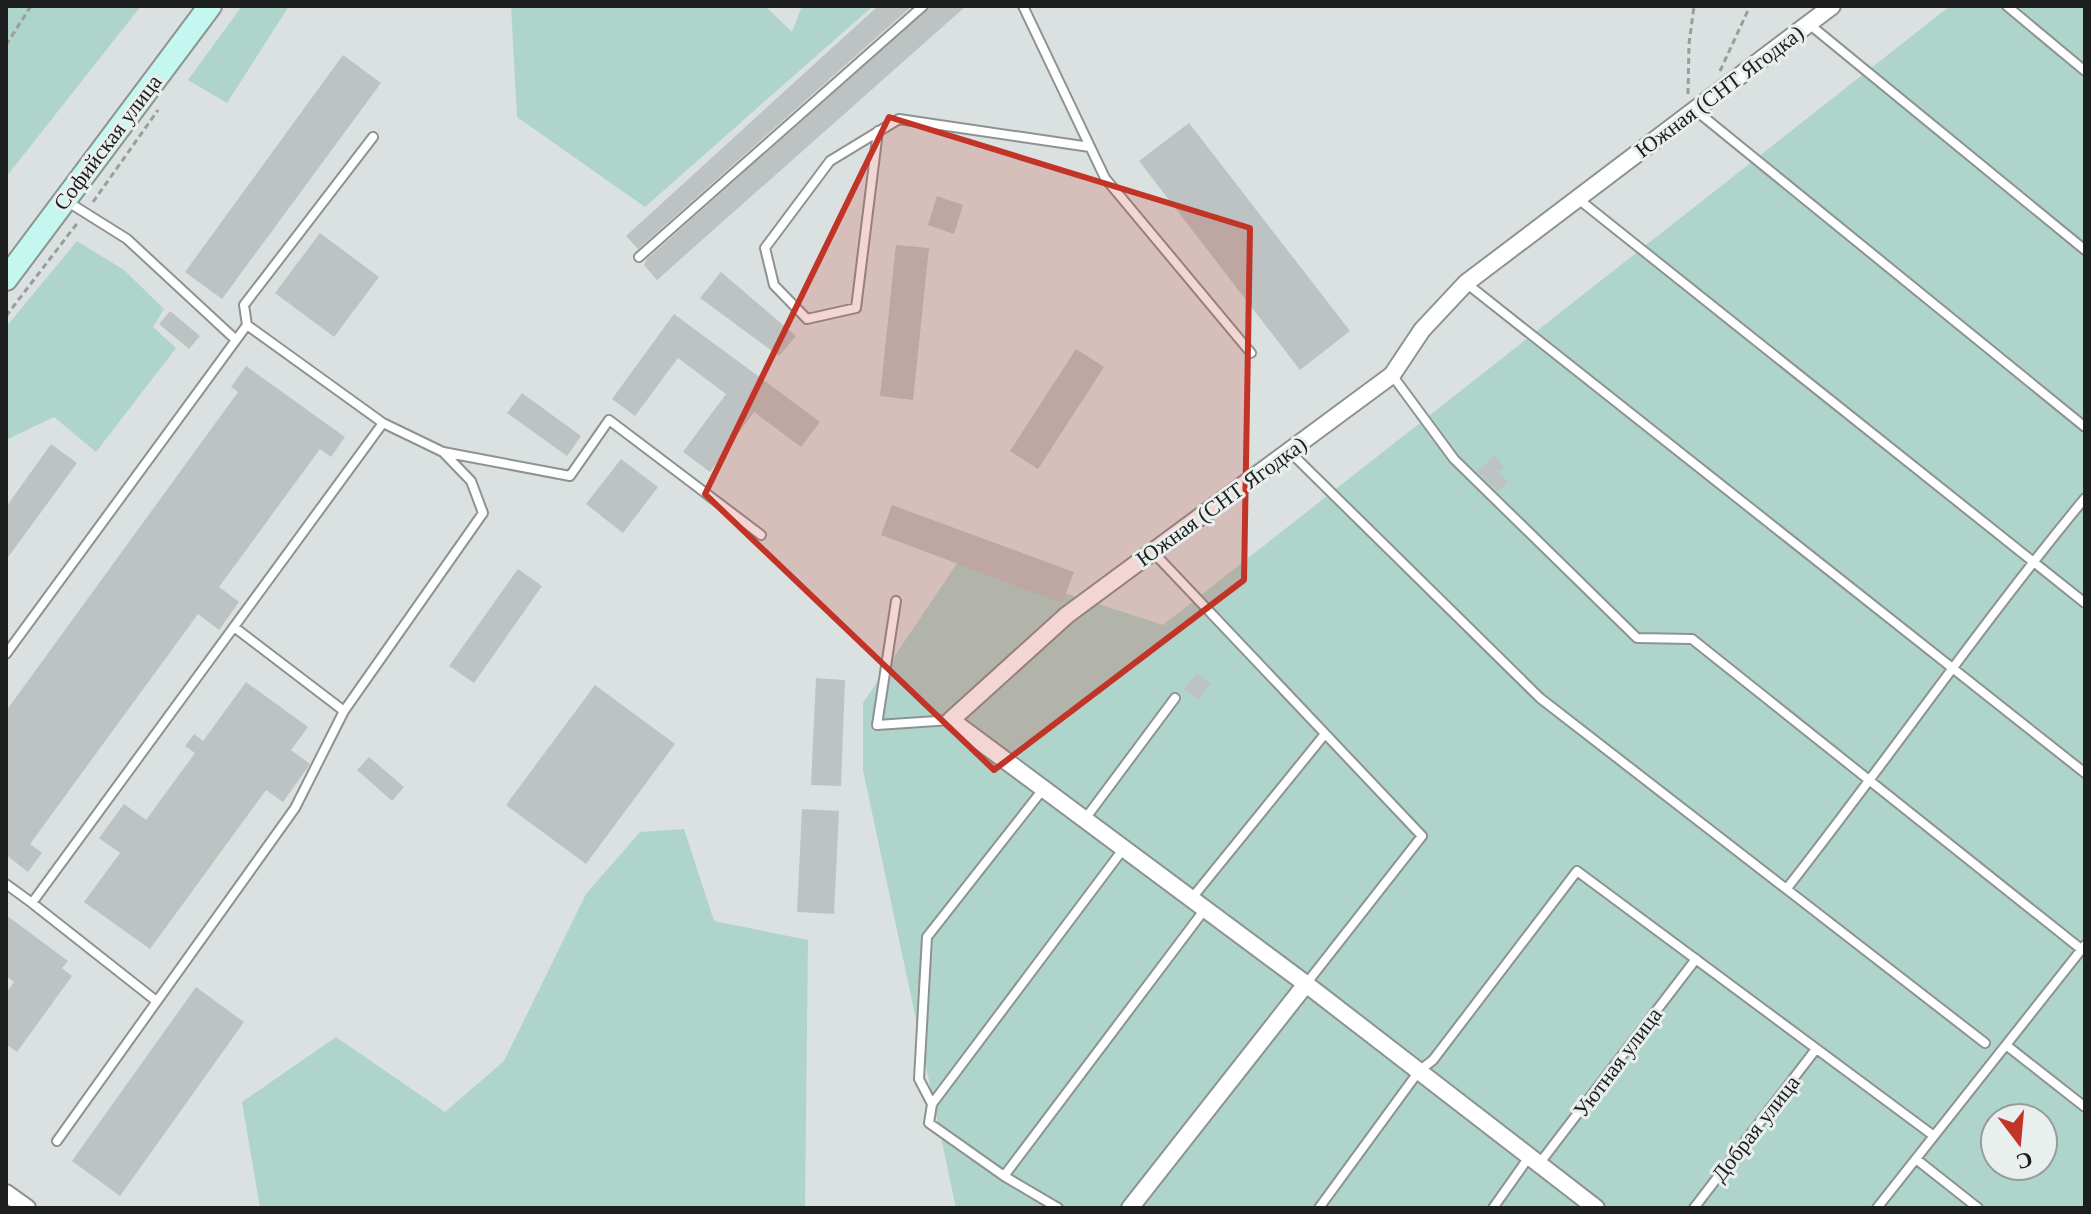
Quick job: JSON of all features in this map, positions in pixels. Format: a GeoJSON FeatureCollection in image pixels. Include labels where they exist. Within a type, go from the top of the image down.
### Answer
{"type":"FeatureCollection","features":[{"type":"Feature","properties":{"kind":"main road","name":"Софийская улица"},"geometry":{"type":"LineString","coordinates":[[6,279],[210,6]]}},
{"type":"Feature","properties":{"kind":"street","name":"Южная (СНТ Ягодка)"},"geometry":{"type":"LineString","coordinates":[[951,720],[1067,615],[1392,375],[1422,330],[1466,283],[1832,6]]}},
{"type":"Feature","properties":{"kind":"street"},"geometry":{"type":"LineString","coordinates":[[951,720],[1199,903],[1596,1208]]}},
{"type":"Feature","properties":{"kind":"street"},"geometry":{"type":"LineString","coordinates":[[1130,1208],[1306,984]]}},
{"type":"Feature","properties":{"kind":"street"},"geometry":{"type":"LineString","coordinates":[[6,1193],[27,1208]]}},
{"type":"Feature","properties":{"kind":"lane"},"geometry":{"type":"LineString","coordinates":[[639,257],[923,6]]}},
{"type":"Feature","properties":{"kind":"lane"},"geometry":{"type":"LineString","coordinates":[[1023,6],[1105,178],[1251,353]]}},
{"type":"Feature","properties":{"kind":"lane"},"geometry":{"type":"LineString","coordinates":[[2007,6],[2085,71]]}},
{"type":"Feature","properties":{"kind":"lane"},"geometry":{"type":"LineString","coordinates":[[1809,24],[2085,250]]}},
{"type":"Feature","properties":{"kind":"lane"},"geometry":{"type":"LineString","coordinates":[[1691,112],[2085,427]]}},
{"type":"Feature","properties":{"kind":"lane"},"geometry":{"type":"LineString","coordinates":[[878,131],[856,308],[807,319],[774,285],[765,248],[830,161],[878,131],[899,119],[1090,147]]}},
{"type":"Feature","properties":{"kind":"lane"},"geometry":{"type":"LineString","coordinates":[[6,654],[247,325],[244,305],[373,137]]}},
{"type":"Feature","properties":{"kind":"lane"},"geometry":{"type":"LineString","coordinates":[[1577,198],[2085,603]]}},
{"type":"Feature","properties":{"kind":"lane"},"geometry":{"type":"LineString","coordinates":[[63,200],[127,239],[236,340]]}},
{"type":"Feature","properties":{"kind":"lane"},"geometry":{"type":"LineString","coordinates":[[1466,283],[2085,773]]}},
{"type":"Feature","properties":{"kind":"lane"},"geometry":{"type":"LineString","coordinates":[[247,325],[383,423],[443,452],[570,476],[609,420],[761,535]]}},
{"type":"Feature","properties":{"kind":"lane"},"geometry":{"type":"LineString","coordinates":[[1392,375],[1454,459],[1637,638],[1692,639],[2083,947],[1877,1208]]}},
{"type":"Feature","properties":{"kind":"lane"},"geometry":{"type":"LineString","coordinates":[[32,903],[383,423]]}},
{"type":"Feature","properties":{"kind":"lane"},"geometry":{"type":"LineString","coordinates":[[1289,451],[1540,698],[1788,887],[1985,1043]]}},
{"type":"Feature","properties":{"kind":"lane"},"geometry":{"type":"LineString","coordinates":[[57,1141],[295,808],[344,711],[483,513],[471,481],[443,452]]}},
{"type":"Feature","properties":{"kind":"lane"},"geometry":{"type":"LineString","coordinates":[[1788,887],[1872,780],[1950,668],[2085,498]]}},
{"type":"Feature","properties":{"kind":"lane"},"geometry":{"type":"LineString","coordinates":[[1152,552],[1422,836],[1306,984]]}},
{"type":"Feature","properties":{"kind":"lane"},"geometry":{"type":"LineString","coordinates":[[896,601],[877,725],[951,720]]}},
{"type":"Feature","properties":{"kind":"lane"},"geometry":{"type":"LineString","coordinates":[[234,627],[344,711]]}},
{"type":"Feature","properties":{"kind":"lane"},"geometry":{"type":"LineString","coordinates":[[1085,819],[1175,698]]}},
{"type":"Feature","properties":{"kind":"lane"},"geometry":{"type":"LineString","coordinates":[[1004,1176],[1199,903],[1325,734]]}},
{"type":"Feature","properties":{"kind":"lane"},"geometry":{"type":"LineString","coordinates":[[932,1104],[919,1079],[927,937],[1044,788]]}},
{"type":"Feature","properties":{"kind":"lane"},"geometry":{"type":"LineString","coordinates":[[1058,1208],[1004,1176],[929,1123],[932,1104],[1124,847]]}},
{"type":"Feature","properties":{"kind":"lane"},"geometry":{"type":"LineString","coordinates":[[1319,1208],[1419,1071],[1433,1060],[1577,871],[1934,1136]]}},
{"type":"Feature","properties":{"kind":"lane"},"geometry":{"type":"LineString","coordinates":[[6,884],[155,1000]]}},
{"type":"Feature","properties":{"kind":"lane","name":"Уютная улица"},"geometry":{"type":"LineString","coordinates":[[1493,1208],[1696,959]]}},
{"type":"Feature","properties":{"kind":"lane"},"geometry":{"type":"LineString","coordinates":[[2006,1045],[2085,1107]]}},
{"type":"Feature","properties":{"kind":"lane","name":"Добрая улица"},"geometry":{"type":"LineString","coordinates":[[1694,1208],[1816,1049]]}},
{"type":"Feature","properties":{"kind":"lane"},"geometry":{"type":"LineString","coordinates":[[1916,1159],[1978,1208]]}},
{"type":"Feature","properties":{"kind":"path"},"geometry":{"type":"LineString","coordinates":[[6,45],[31,6]]}},
{"type":"Feature","properties":{"kind":"path"},"geometry":{"type":"LineString","coordinates":[[1691,112],[1689,44],[1694,6]]}},
{"type":"Feature","properties":{"kind":"path"},"geometry":{"type":"LineString","coordinates":[[1723,88],[1719,68],[1750,6]]}},
{"type":"Feature","properties":{"kind":"path"},"geometry":{"type":"LineString","coordinates":[[6,316],[86,212],[159,109]]}},
{"type":"Feature","properties":{"kind":"highlighted area"},"geometry":{"type":"Polygon","coordinates":[[[889,117],[1250,228],[1244,580],[994,770],[705,494],[889,117]]]}},
{"type":"Feature","properties":{"kind":"green space"},"geometry":{"type":"Polygon","coordinates":[[[6,6],[141,6],[6,177],[6,6]]]}},
{"type":"Feature","properties":{"kind":"green space"},"geometry":{"type":"Polygon","coordinates":[[[242,6],[289,6],[227,103],[188,80],[242,6]]]}},
{"type":"Feature","properties":{"kind":"green space"},"geometry":{"type":"Polygon","coordinates":[[[511,6],[765,6],[792,32],[802,6],[873,6],[645,207],[517,117],[511,6]]]}},
{"type":"Feature","properties":{"kind":"green space"},"geometry":{"type":"Polygon","coordinates":[[[1950,6],[2085,6],[2085,1208],[956,1208],[863,770],[863,703],[960,559],[1163,625],[1950,6]]]}},
{"type":"Feature","properties":{"kind":"green space"},"geometry":{"type":"Polygon","coordinates":[[[77,241],[124,270],[164,309],[153,327],[176,348],[96,452],[54,417],[6,440],[6,327],[77,241]]]}},
{"type":"Feature","properties":{"kind":"green space"},"geometry":{"type":"Polygon","coordinates":[[[684,829],[714,921],[808,940],[805,1208],[260,1208],[242,1102],[336,1037],[445,1112],[504,1061],[586,894],[640,832],[684,829]]]}},
{"type":"Feature","properties":{"kind":"building"},"geometry":{"type":"Polygon","coordinates":[[[878,6],[912,6],[638,249],[626,236],[878,6]]]}},
{"type":"Feature","properties":{"kind":"building"},"geometry":{"type":"Polygon","coordinates":[[[930,6],[966,6],[657,280],[644,265],[647,259],[930,6]]]}},
{"type":"Feature","properties":{"kind":"building"},"geometry":{"type":"Polygon","coordinates":[[[343,55],[381,83],[222,299],[185,272],[343,55]]]}},
{"type":"Feature","properties":{"kind":"building"},"geometry":{"type":"Polygon","coordinates":[[[1189,123],[1350,331],[1300,370],[1139,161],[1189,123]]]}},
{"type":"Feature","properties":{"kind":"building"},"geometry":{"type":"Polygon","coordinates":[[[937,196],[963,205],[954,234],[928,225],[937,196]]]}},
{"type":"Feature","properties":{"kind":"building"},"geometry":{"type":"Polygon","coordinates":[[[320,233],[379,277],[334,337],[275,293],[320,233]]]}},
{"type":"Feature","properties":{"kind":"building"},"geometry":{"type":"Polygon","coordinates":[[[896,245],[929,248],[913,400],[880,396],[896,245]]]}},
{"type":"Feature","properties":{"kind":"building"},"geometry":{"type":"Polygon","coordinates":[[[721,272],[796,336],[779,356],[700,298],[721,272]]]}},
{"type":"Feature","properties":{"kind":"building"},"geometry":{"type":"Polygon","coordinates":[[[170,311],[200,336],[189,349],[159,324],[170,311]]]}},
{"type":"Feature","properties":{"kind":"building"},"geometry":{"type":"Polygon","coordinates":[[[674,314],[820,422],[801,447],[754,412],[710,472],[683,452],[726,394],[678,358],[635,416],[612,399],[674,314]]]}},
{"type":"Feature","properties":{"kind":"building"},"geometry":{"type":"Polygon","coordinates":[[[1076,349],[1104,367],[1038,469],[1010,451],[1076,349]]]}},
{"type":"Feature","properties":{"kind":"building"},"geometry":{"type":"Polygon","coordinates":[[[246,366],[345,437],[331,457],[320,449],[219,587],[239,602],[219,630],[198,614],[30,844],[42,853],[28,872],[6,855],[6,711],[238,392],[231,387],[246,366]]]}},
{"type":"Feature","properties":{"kind":"building"},"geometry":{"type":"Polygon","coordinates":[[[522,393],[581,436],[567,456],[507,413],[522,393]]]}},
{"type":"Feature","properties":{"kind":"building"},"geometry":{"type":"Polygon","coordinates":[[[51,444],[77,463],[6,560],[6,507],[51,444]]]}},
{"type":"Feature","properties":{"kind":"building"},"geometry":{"type":"Polygon","coordinates":[[[1495,456],[1504,467],[1498,472],[1508,483],[1497,491],[1477,471],[1495,456]]]}},
{"type":"Feature","properties":{"kind":"building"},"geometry":{"type":"Polygon","coordinates":[[[621,459],[658,487],[623,533],[586,504],[621,459]]]}},
{"type":"Feature","properties":{"kind":"building"},"geometry":{"type":"Polygon","coordinates":[[[892,505],[1074,572],[1062,603],[881,535],[892,505]]]}},
{"type":"Feature","properties":{"kind":"building"},"geometry":{"type":"Polygon","coordinates":[[[518,569],[542,586],[474,683],[449,666],[518,569]]]}},
{"type":"Feature","properties":{"kind":"building"},"geometry":{"type":"Polygon","coordinates":[[[1197,673],[1211,684],[1198,700],[1184,689],[1197,673]]]}},
{"type":"Feature","properties":{"kind":"building"},"geometry":{"type":"Polygon","coordinates":[[[816,678],[845,680],[841,786],[811,785],[816,678]]]}},
{"type":"Feature","properties":{"kind":"building"},"geometry":{"type":"Polygon","coordinates":[[[246,682],[308,727],[291,750],[310,764],[283,802],[266,790],[150,949],[84,902],[120,853],[99,838],[124,804],[146,820],[195,753],[185,746],[194,734],[203,741],[246,682]]]}},
{"type":"Feature","properties":{"kind":"building"},"geometry":{"type":"Polygon","coordinates":[[[595,685],[675,744],[586,864],[506,805],[595,685]]]}},
{"type":"Feature","properties":{"kind":"building"},"geometry":{"type":"Polygon","coordinates":[[[369,757],[404,787],[392,801],[357,770],[369,757]]]}},
{"type":"Feature","properties":{"kind":"building"},"geometry":{"type":"Polygon","coordinates":[[[802,809],[839,811],[834,914],[797,912],[802,809]]]}},
{"type":"Feature","properties":{"kind":"building"},"geometry":{"type":"Polygon","coordinates":[[[6,915],[68,961],[62,968],[72,976],[17,1052],[6,1044],[6,993],[14,982],[6,976],[6,915]]]}},
{"type":"Feature","properties":{"kind":"building"},"geometry":{"type":"Polygon","coordinates":[[[196,987],[244,1022],[120,1196],[72,1161],[196,987]]]}}]}
